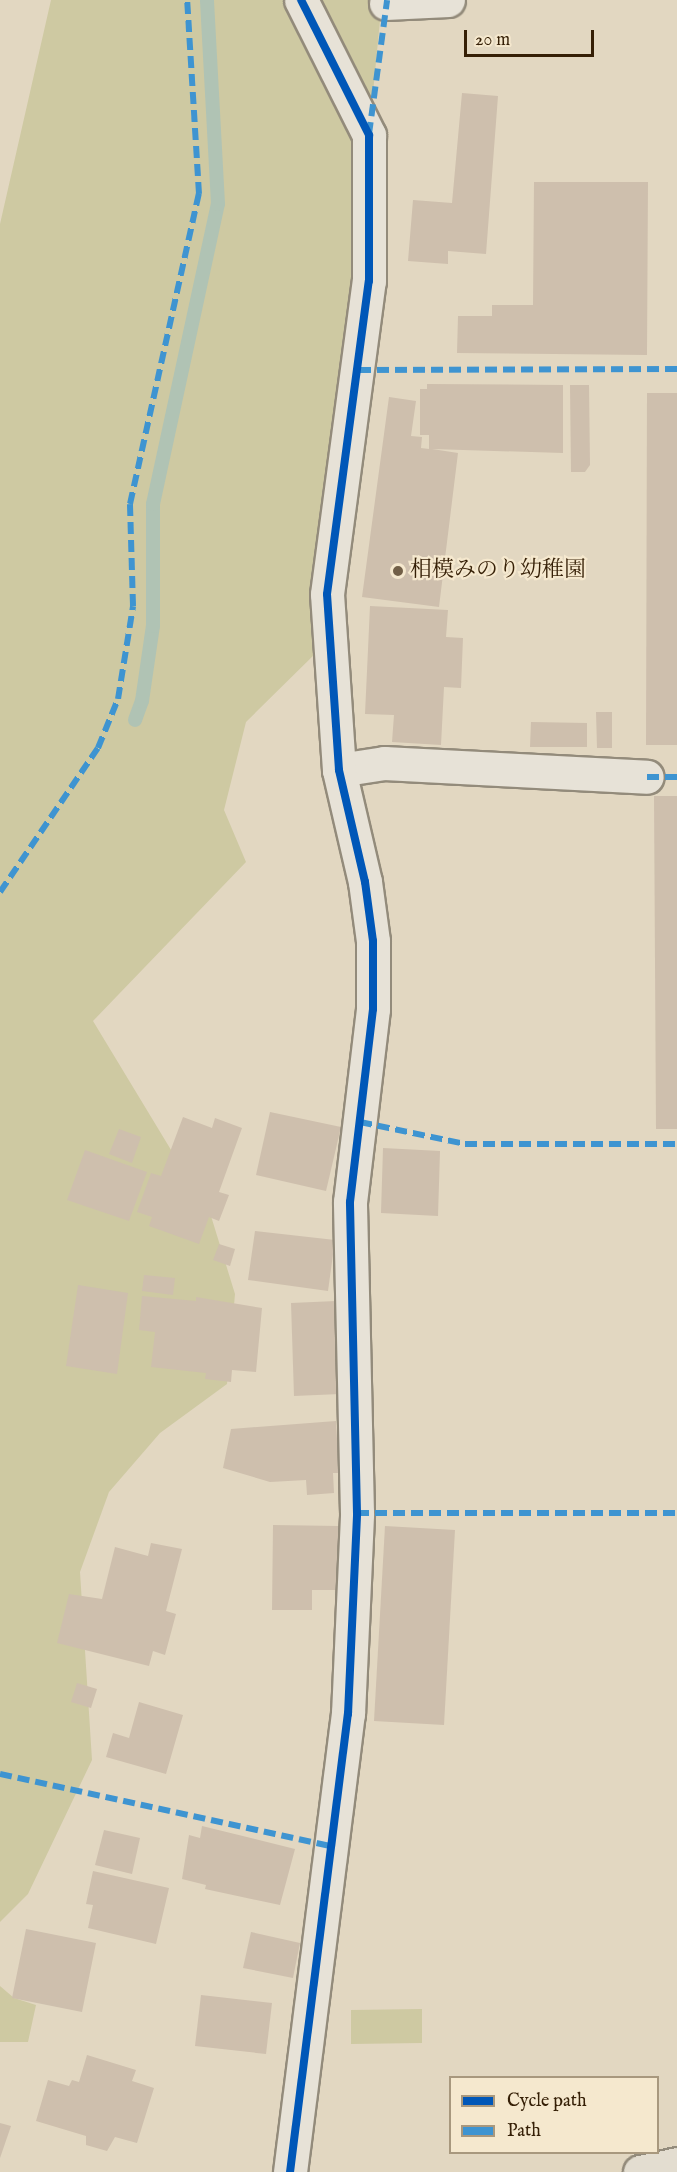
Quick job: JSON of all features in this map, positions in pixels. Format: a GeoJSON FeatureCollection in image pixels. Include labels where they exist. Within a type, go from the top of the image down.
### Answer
{"type":"FeatureCollection","features":[{"type":"Feature","properties":{"kind":"main road"},"geometry":{"type":"LineString","coordinates":[[640,2172],[677,2164]]}},
{"type":"Feature","properties":{"kind":"street"},"geometry":{"type":"LineString","coordinates":[[290,2172],[348,1714],[357,1513],[350,1202],[373,1009],[373,941],[365,882],[339,770],[327,594],[369,281],[369,135],[301,0]]}},
{"type":"Feature","properties":{"kind":"street"},"geometry":{"type":"LineString","coordinates":[[386,3],[448,0]]}},
{"type":"Feature","properties":{"kind":"street"},"geometry":{"type":"LineString","coordinates":[[339,770],[384,763],[647,777]]}},
{"type":"Feature","properties":{"kind":"shaded area"},"geometry":{"type":"Polygon","coordinates":[[[51,0],[382,0],[319,650],[246,722],[224,810],[246,862],[93,1021],[211,1216],[235,1294],[227,1384],[160,1433],[109,1492],[80,1572],[92,1760],[28,1894],[0,1922],[0,224],[51,0]]]}},
{"type":"Feature","properties":{"kind":"shaded area"},"geometry":{"type":"Polygon","coordinates":[[[0,1986],[14,1998],[36,2005],[28,2042],[0,2042],[0,1986]]]}},
{"type":"Feature","properties":{"kind":"shaded area"},"geometry":{"type":"Polygon","coordinates":[[[422,2009],[422,2043],[351,2044],[351,2010],[422,2009]]]}},
{"type":"Feature","properties":{"kind":"building"},"geometry":{"type":"Polygon","coordinates":[[[462,93],[498,96],[486,254],[448,251],[448,264],[408,261],[413,200],[452,203],[462,93]]]}},
{"type":"Feature","properties":{"kind":"building"},"geometry":{"type":"Polygon","coordinates":[[[534,182],[648,182],[647,355],[457,353],[458,316],[492,316],[492,305],[533,305],[534,182]]]}},
{"type":"Feature","properties":{"kind":"building"},"geometry":{"type":"Polygon","coordinates":[[[427,384],[563,385],[563,453],[432,449],[458,453],[439,607],[362,597],[389,397],[416,401],[411,436],[422,437],[421,448],[429,449],[429,435],[420,435],[420,389],[427,389],[427,384]]]}},
{"type":"Feature","properties":{"kind":"building"},"geometry":{"type":"Polygon","coordinates":[[[570,385],[589,385],[590,465],[585,472],[571,472],[570,385]]]}},
{"type":"Feature","properties":{"kind":"building"},"geometry":{"type":"Polygon","coordinates":[[[647,393],[677,393],[677,745],[646,745],[647,393]]]}},
{"type":"Feature","properties":{"kind":"building"},"geometry":{"type":"Polygon","coordinates":[[[370,606],[448,610],[446,637],[463,638],[461,688],[444,687],[441,745],[392,742],[394,715],[365,714],[370,606]]]}},
{"type":"Feature","properties":{"kind":"building"},"geometry":{"type":"Polygon","coordinates":[[[596,712],[612,712],[612,748],[597,748],[596,712]]]}},
{"type":"Feature","properties":{"kind":"building"},"geometry":{"type":"Polygon","coordinates":[[[531,722],[587,723],[587,747],[530,747],[531,722]]]}},
{"type":"Feature","properties":{"kind":"building"},"geometry":{"type":"Polygon","coordinates":[[[654,796],[677,796],[677,1129],[656,1129],[654,796]]]}},
{"type":"Feature","properties":{"kind":"building"},"geometry":{"type":"Polygon","coordinates":[[[270,1112],[341,1127],[326,1191],[256,1175],[270,1112]]]}},
{"type":"Feature","properties":{"kind":"building"},"geometry":{"type":"Polygon","coordinates":[[[183,1117],[212,1128],[215,1118],[242,1128],[219,1192],[229,1195],[219,1221],[209,1217],[199,1244],[149,1226],[152,1217],[137,1212],[151,1173],[161,1176],[183,1117]]]}},
{"type":"Feature","properties":{"kind":"building"},"geometry":{"type":"Polygon","coordinates":[[[119,1129],[141,1137],[132,1163],[109,1154],[119,1129]]]}},
{"type":"Feature","properties":{"kind":"building"},"geometry":{"type":"Polygon","coordinates":[[[383,1148],[440,1151],[438,1216],[381,1213],[383,1148]]]}},
{"type":"Feature","properties":{"kind":"building"},"geometry":{"type":"Polygon","coordinates":[[[85,1150],[147,1172],[129,1221],[67,1200],[85,1150]]]}},
{"type":"Feature","properties":{"kind":"building"},"geometry":{"type":"Polygon","coordinates":[[[255,1231],[335,1240],[328,1291],[248,1280],[255,1231]]]}},
{"type":"Feature","properties":{"kind":"building"},"geometry":{"type":"Polygon","coordinates":[[[219,1244],[235,1249],[230,1266],[213,1260],[219,1244]]]}},
{"type":"Feature","properties":{"kind":"building"},"geometry":{"type":"Polygon","coordinates":[[[144,1275],[175,1278],[173,1295],[142,1291],[144,1275]]]}},
{"type":"Feature","properties":{"kind":"building"},"geometry":{"type":"Polygon","coordinates":[[[78,1285],[128,1293],[117,1374],[66,1366],[78,1285]]]}},
{"type":"Feature","properties":{"kind":"building"},"geometry":{"type":"Polygon","coordinates":[[[142,1296],[196,1301],[196,1297],[262,1308],[256,1372],[232,1370],[231,1382],[205,1379],[206,1373],[151,1367],[155,1332],[139,1330],[142,1296]]]}},
{"type":"Feature","properties":{"kind":"building"},"geometry":{"type":"Polygon","coordinates":[[[336,1301],[340,1394],[294,1396],[291,1303],[336,1301]]]}},
{"type":"Feature","properties":{"kind":"building"},"geometry":{"type":"Polygon","coordinates":[[[336,1421],[339,1473],[333,1473],[334,1493],[307,1495],[306,1480],[270,1482],[223,1468],[231,1429],[336,1421]]]}},
{"type":"Feature","properties":{"kind":"building"},"geometry":{"type":"Polygon","coordinates":[[[273,1525],[339,1526],[338,1590],[312,1590],[312,1610],[272,1610],[273,1525]]]}},
{"type":"Feature","properties":{"kind":"building"},"geometry":{"type":"Polygon","coordinates":[[[385,1526],[455,1530],[444,1725],[374,1721],[385,1526]]]}},
{"type":"Feature","properties":{"kind":"building"},"geometry":{"type":"Polygon","coordinates":[[[151,1543],[182,1549],[166,1611],[176,1614],[165,1655],[153,1651],[149,1666],[57,1643],[69,1594],[102,1599],[115,1547],[148,1556],[151,1543]]]}},
{"type":"Feature","properties":{"kind":"building"},"geometry":{"type":"Polygon","coordinates":[[[77,1683],[97,1689],[91,1708],[71,1702],[77,1683]]]}},
{"type":"Feature","properties":{"kind":"building"},"geometry":{"type":"Polygon","coordinates":[[[139,1702],[183,1715],[166,1774],[106,1757],[113,1733],[129,1738],[139,1702]]]}},
{"type":"Feature","properties":{"kind":"building"},"geometry":{"type":"Polygon","coordinates":[[[202,1826],[295,1849],[280,1905],[205,1889],[206,1885],[182,1879],[189,1835],[200,1838],[202,1826]]]}},
{"type":"Feature","properties":{"kind":"building"},"geometry":{"type":"Polygon","coordinates":[[[104,1830],[140,1838],[132,1874],[95,1865],[104,1830]]]}},
{"type":"Feature","properties":{"kind":"building"},"geometry":{"type":"Polygon","coordinates":[[[93,1871],[169,1888],[156,1944],[88,1928],[93,1905],[86,1904],[93,1871]]]}},
{"type":"Feature","properties":{"kind":"building"},"geometry":{"type":"Polygon","coordinates":[[[26,1929],[96,1943],[82,2012],[12,1998],[26,1929]]]}},
{"type":"Feature","properties":{"kind":"building"},"geometry":{"type":"Polygon","coordinates":[[[251,1932],[300,1943],[293,1978],[243,1968],[251,1932]]]}},
{"type":"Feature","properties":{"kind":"building"},"geometry":{"type":"Polygon","coordinates":[[[201,1995],[272,2003],[266,2054],[195,2046],[201,1995]]]}},
{"type":"Feature","properties":{"kind":"building"},"geometry":{"type":"Polygon","coordinates":[[[87,2055],[136,2070],[132,2081],[154,2088],[137,2143],[115,2137],[107,2151],[86,2145],[86,2136],[36,2121],[48,2080],[69,2086],[72,2080],[79,2082],[87,2055]]]}},
{"type":"Feature","properties":{"kind":"building"},"geometry":{"type":"Polygon","coordinates":[[[0,2123],[11,2126],[0,2158],[0,2123]]]}},
{"type":"Feature","properties":{"kind":"waterway"},"geometry":{"type":"LineString","coordinates":[[135,720],[142,701],[153,626],[153,504],[218,204],[207,0]]}},
{"type":"Feature","properties":{"kind":"marked path"},"geometry":{"type":"LineString","coordinates":[[0,892],[98,748],[118,699],[133,606],[130,504],[199,194],[187,0]]}},
{"type":"Feature","properties":{"kind":"marked path"},"geometry":{"type":"LineString","coordinates":[[369,134],[387,0]]}},
{"type":"Feature","properties":{"kind":"marked path"},"geometry":{"type":"LineString","coordinates":[[359,370],[677,369]]}},
{"type":"Feature","properties":{"kind":"marked path"},"geometry":{"type":"LineString","coordinates":[[647,777],[677,777]]}},
{"type":"Feature","properties":{"kind":"marked path"},"geometry":{"type":"LineString","coordinates":[[360,1122],[465,1144],[677,1144]]}},
{"type":"Feature","properties":{"kind":"marked path"},"geometry":{"type":"LineString","coordinates":[[357,1513],[677,1513]]}},
{"type":"Feature","properties":{"kind":"marked path"},"geometry":{"type":"LineString","coordinates":[[0,1774],[331,1846]]}},
{"type":"Feature","properties":{"kind":"cycle path"},"geometry":{"type":"LineString","coordinates":[[290,2172],[348,1714],[357,1513],[350,1202],[373,1009],[373,941],[365,882],[339,770],[327,594],[369,281],[369,135],[301,0]]}},
{"type":"Feature","properties":{"kind":"place","name":"相模みのり幼稚園"},"geometry":{"type":"Point","coordinates":[398,571]}}]}
